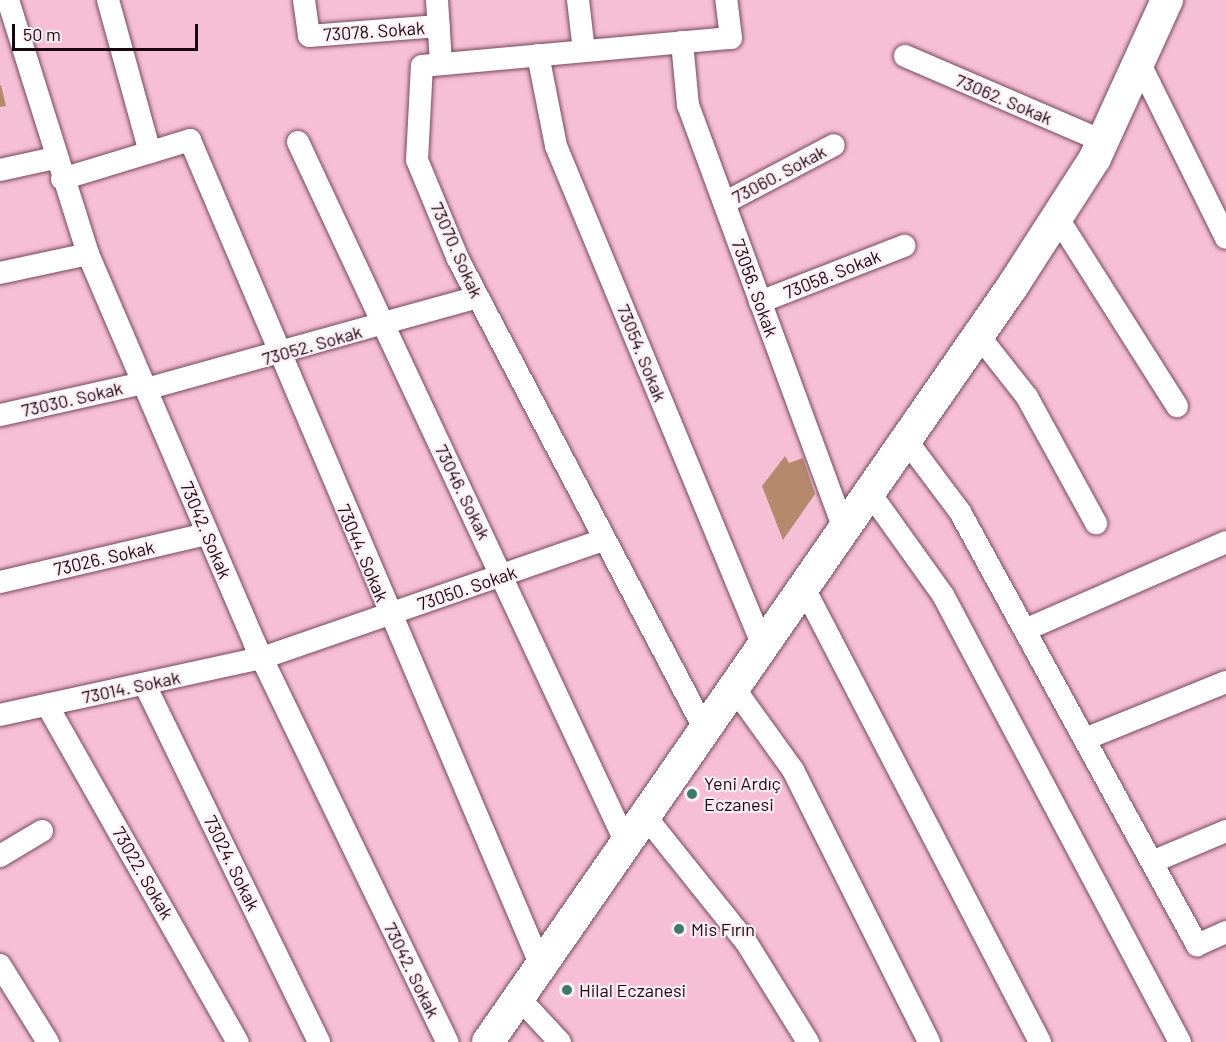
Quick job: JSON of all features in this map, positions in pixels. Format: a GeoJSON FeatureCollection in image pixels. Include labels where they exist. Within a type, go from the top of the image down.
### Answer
{"type":"FeatureCollection","features":[{"type":"Feature","properties":{"kind":"main road"},"geometry":{"type":"LineString","coordinates":[[488,1042],[979,336],[1057,217],[1102,141],[1167,0]]}},
{"type":"Feature","properties":{"kind":"street","name":"73042. Sokak"},"geometry":{"type":"LineString","coordinates":[[8,0],[58,169],[88,254],[262,658],[447,1042]]}},
{"type":"Feature","properties":{"kind":"street"},"geometry":{"type":"LineString","coordinates":[[0,170],[58,169],[150,152],[108,0]]}},
{"type":"Feature","properties":{"kind":"street","name":"73078. Sokak"},"geometry":{"type":"LineString","coordinates":[[304,0],[309,36],[439,26]]}},
{"type":"Feature","properties":{"kind":"street"},"geometry":{"type":"LineString","coordinates":[[437,0],[441,64]]}},
{"type":"Feature","properties":{"kind":"street"},"geometry":{"type":"LineString","coordinates":[[578,0],[584,51]]}},
{"type":"Feature","properties":{"kind":"street","name":"73070. Sokak"},"geometry":{"type":"LineString","coordinates":[[705,730],[477,297],[417,160],[422,66],[730,38],[726,0]]}},
{"type":"Feature","properties":{"kind":"street","name":"73056. Sokak"},"geometry":{"type":"LineString","coordinates":[[682,42],[688,105],[844,530]]}},
{"type":"Feature","properties":{"kind":"street","name":"73054. Sokak"},"geometry":{"type":"LineString","coordinates":[[538,55],[556,146],[763,646]]}},
{"type":"Feature","properties":{"kind":"street","name":"73062. Sokak"},"geometry":{"type":"LineString","coordinates":[[905,56],[1102,141]]}},
{"type":"Feature","properties":{"kind":"street"},"geometry":{"type":"LineString","coordinates":[[1138,62],[1226,238]]}},
{"type":"Feature","properties":{"kind":"street","name":"73044. Sokak"},"geometry":{"type":"LineString","coordinates":[[150,152],[190,140],[389,615],[541,966]]}},
{"type":"Feature","properties":{"kind":"street","name":"73046. Sokak"},"geometry":{"type":"LineString","coordinates":[[298,142],[503,575],[626,843]]}},
{"type":"Feature","properties":{"kind":"street","name":"73060. Sokak"},"geometry":{"type":"LineString","coordinates":[[724,203],[834,145]]}},
{"type":"Feature","properties":{"kind":"street"},"geometry":{"type":"LineString","coordinates":[[1057,217],[1177,406]]}},
{"type":"Feature","properties":{"kind":"street","name":"73058. Sokak"},"geometry":{"type":"LineString","coordinates":[[760,302],[904,246]]}},
{"type":"Feature","properties":{"kind":"street"},"geometry":{"type":"LineString","coordinates":[[0,273],[88,254]]}},
{"type":"Feature","properties":{"kind":"street","name":"73052. Sokak"},"geometry":{"type":"LineString","coordinates":[[145,386],[280,355],[477,297]]}},
{"type":"Feature","properties":{"kind":"street"},"geometry":{"type":"LineString","coordinates":[[979,336],[1027,397],[1096,523]]}},
{"type":"Feature","properties":{"kind":"street","name":"73030. Sokak"},"geometry":{"type":"LineString","coordinates":[[0,415],[145,386]]}},
{"type":"Feature","properties":{"kind":"street"},"geometry":{"type":"LineString","coordinates":[[906,440],[960,512],[1197,945],[1226,932]]}},
{"type":"Feature","properties":{"kind":"street"},"geometry":{"type":"LineString","coordinates":[[870,493],[943,594],[1180,1042]]}},
{"type":"Feature","properties":{"kind":"street","name":"73026. Sokak"},"geometry":{"type":"LineString","coordinates":[[0,582],[207,534]]}},
{"type":"Feature","properties":{"kind":"street","name":"73050. Sokak"},"geometry":{"type":"LineString","coordinates":[[262,658],[603,540]]}},
{"type":"Feature","properties":{"kind":"street"},"geometry":{"type":"LineString","coordinates":[[1025,630],[1226,542]]}},
{"type":"Feature","properties":{"kind":"street"},"geometry":{"type":"LineString","coordinates":[[804,588],[1040,1042]]}},
{"type":"Feature","properties":{"kind":"street","name":"73014. Sokak"},"geometry":{"type":"LineString","coordinates":[[0,715],[262,658]]}},
{"type":"Feature","properties":{"kind":"street"},"geometry":{"type":"LineString","coordinates":[[1085,739],[1226,682]]}},
{"type":"Feature","properties":{"kind":"street","name":"73024. Sokak"},"geometry":{"type":"LineString","coordinates":[[145,685],[319,1042]]}},
{"type":"Feature","properties":{"kind":"street"},"geometry":{"type":"LineString","coordinates":[[734,688],[793,770],[929,1042]]}},
{"type":"Feature","properties":{"kind":"street","name":"73022. Sokak"},"geometry":{"type":"LineString","coordinates":[[47,705],[238,1042]]}},
{"type":"Feature","properties":{"kind":"street"},"geometry":{"type":"LineString","coordinates":[[645,816],[746,942],[808,1042]]}},
{"type":"Feature","properties":{"kind":"street"},"geometry":{"type":"LineString","coordinates":[[0,856],[42,831]]}},
{"type":"Feature","properties":{"kind":"street"},"geometry":{"type":"LineString","coordinates":[[1152,862],[1226,831]]}},
{"type":"Feature","properties":{"kind":"street"},"geometry":{"type":"LineString","coordinates":[[0,965],[48,1042]]}},
{"type":"Feature","properties":{"kind":"street"},"geometry":{"type":"LineString","coordinates":[[519,998],[560,1042]]}},
{"type":"Feature","properties":{"kind":"building"},"geometry":{"type":"Polygon","coordinates":[[[0,86],[6,106],[0,107],[0,86]]]}},
{"type":"Feature","properties":{"kind":"building"},"geometry":{"type":"Polygon","coordinates":[[[785,456],[789,463],[803,458],[815,494],[783,540],[762,486],[785,456]]]}},
{"type":"Feature","properties":{"kind":"place","name":"Yeni Ardıç Eczanesi"},"geometry":{"type":"Point","coordinates":[692,794]}},
{"type":"Feature","properties":{"kind":"place","name":"Mis Fırın"},"geometry":{"type":"Point","coordinates":[679,929]}},
{"type":"Feature","properties":{"kind":"place","name":"Hilal Eczanesi"},"geometry":{"type":"Point","coordinates":[567,990]}}]}
